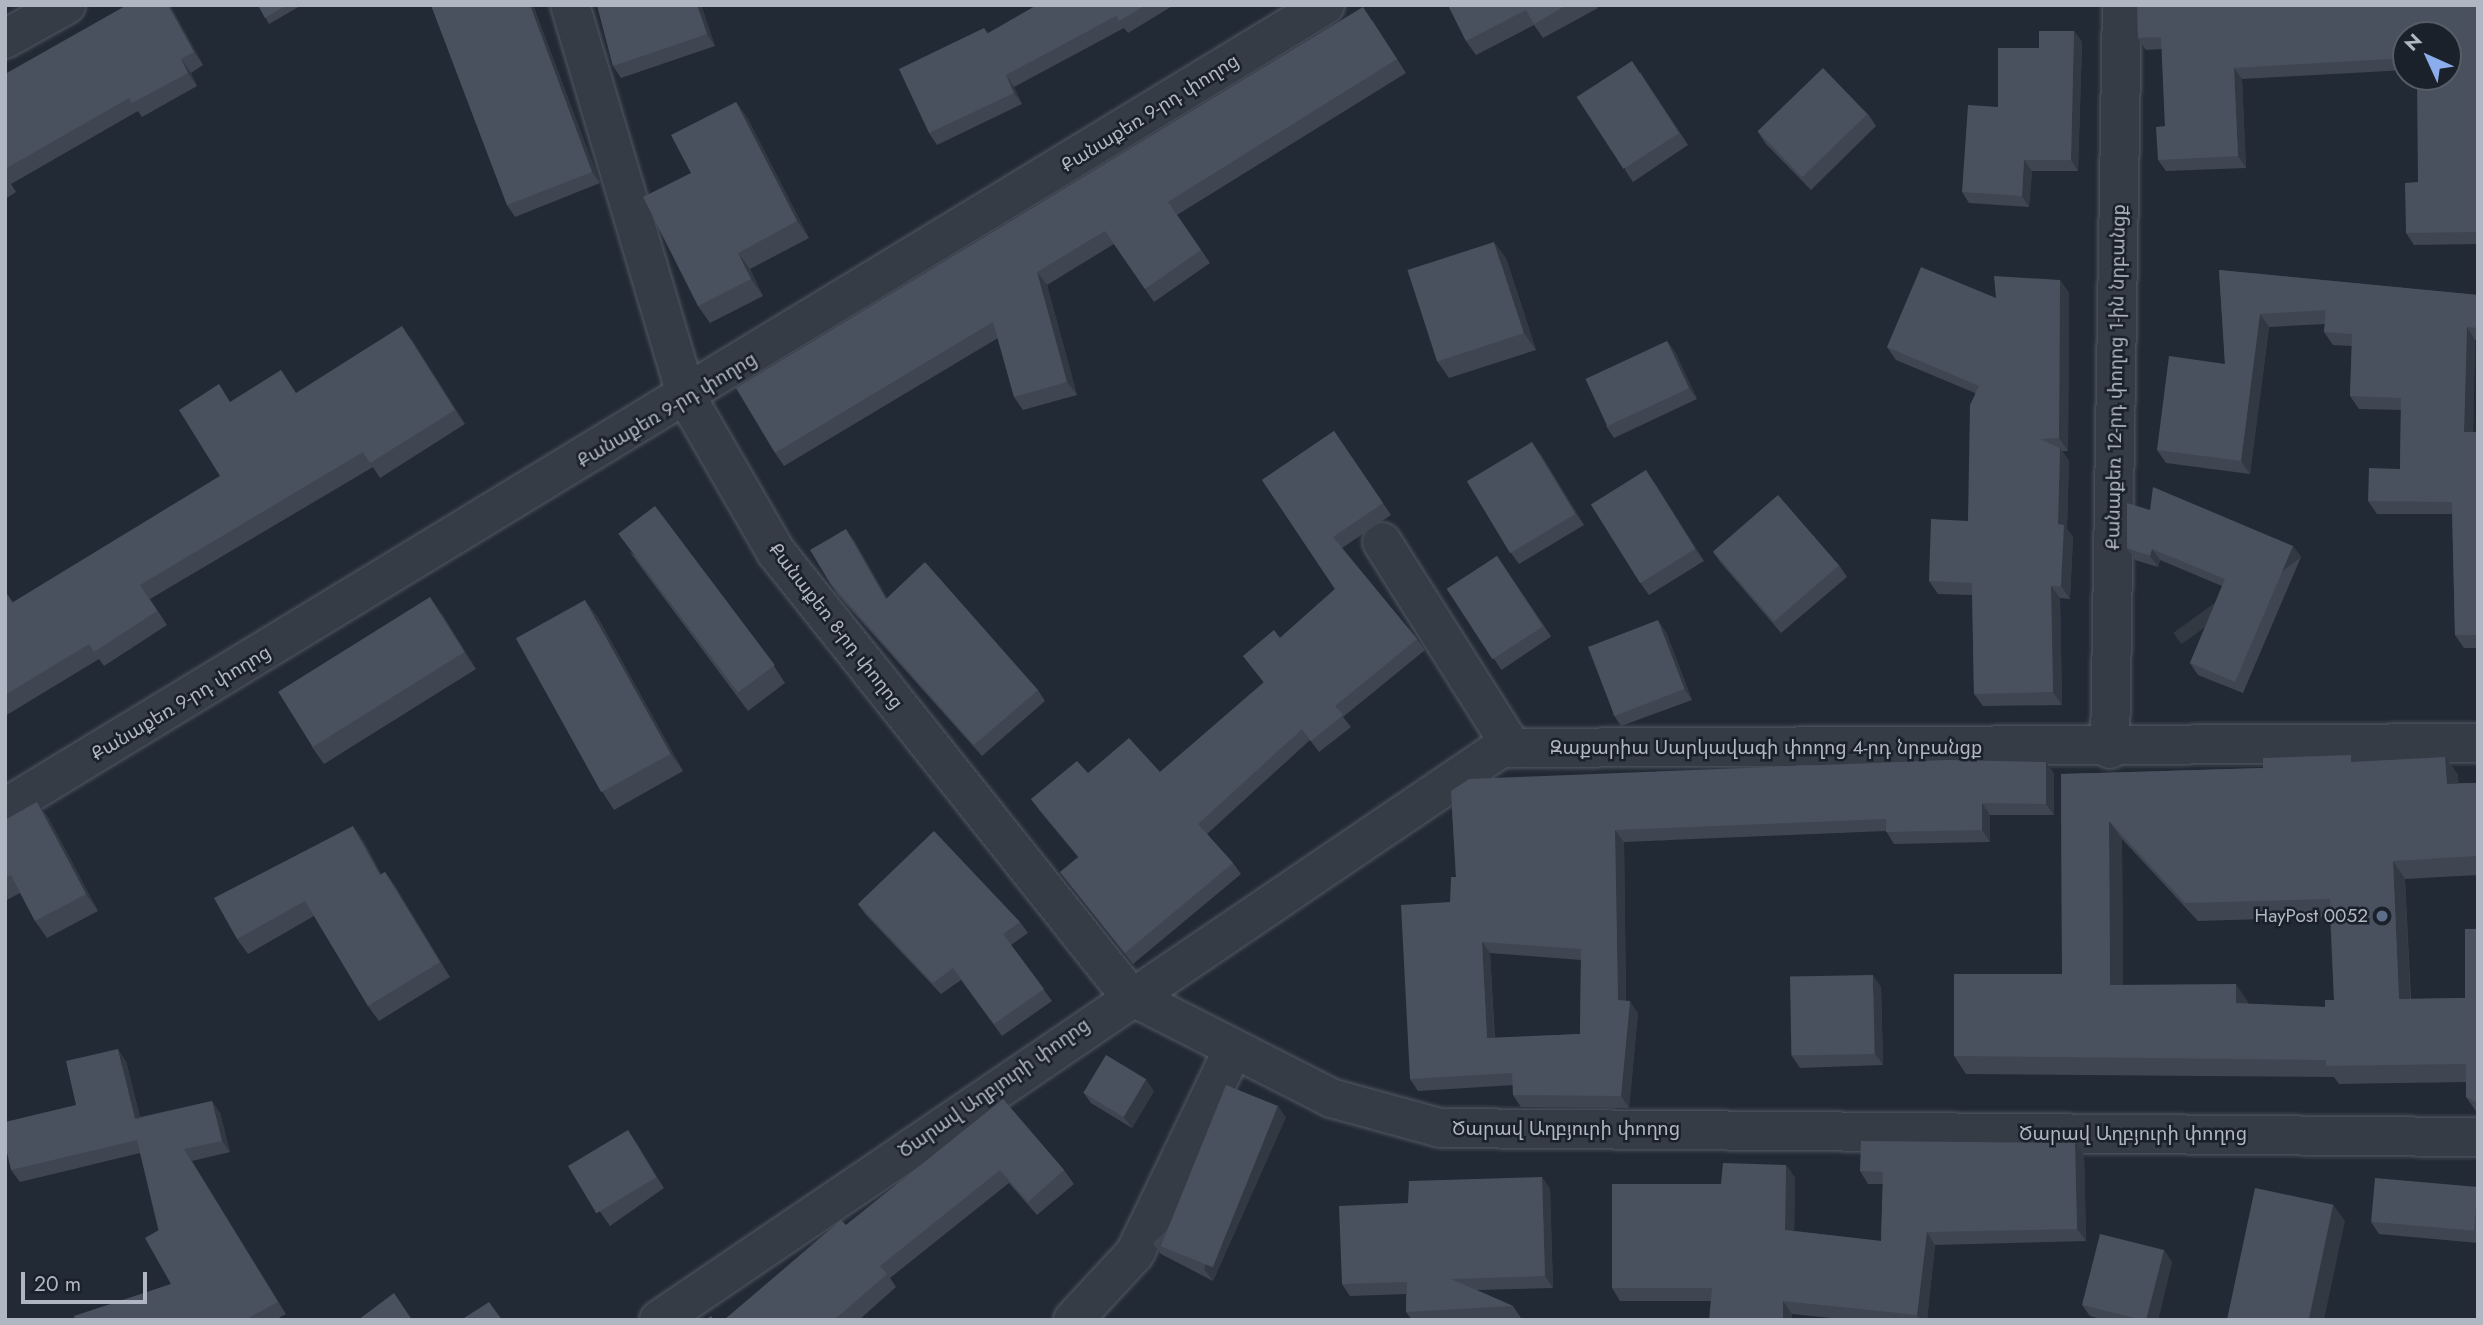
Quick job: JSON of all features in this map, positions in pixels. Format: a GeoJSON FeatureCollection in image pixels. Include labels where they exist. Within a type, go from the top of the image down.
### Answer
{"type":"FeatureCollection","features":[{"type":"Feature","properties":{"kind":"street"},"geometry":{"type":"LineString","coordinates":[[5,39],[66,5]]}},
{"type":"Feature","properties":{"kind":"street","name":"Քանաքեռ 8-րդ փողոց"},"geometry":{"type":"LineString","coordinates":[[570,5],[687,398],[776,552],[1129,995]]}},
{"type":"Feature","properties":{"kind":"street","name":"Քանաքեռ 9-րդ փողոց"},"geometry":{"type":"LineString","coordinates":[[5,808],[687,398],[1325,5]]}},
{"type":"Feature","properties":{"kind":"street","name":"Քանաքեռ 12-րդ փողոց 1-ին նրբանցք"},"geometry":{"type":"LineString","coordinates":[[2110,749],[2122,5]]}},
{"type":"Feature","properties":{"kind":"street"},"geometry":{"type":"LineString","coordinates":[[1382,542],[1512,748]]}},
{"type":"Feature","properties":{"kind":"street","name":"Զաքարիա Սարկավագի փողոց 4-րդ նրբանցք"},"geometry":{"type":"LineString","coordinates":[[1129,995],[1501,748],[2110,749],[2478,743]]}},
{"type":"Feature","properties":{"kind":"street","name":"Ծարավ Աղբյուրի փողոց"},"geometry":{"type":"LineString","coordinates":[[659,1320],[1129,995],[1232,1051],[1331,1098],[1440,1128],[2478,1137]]}},
{"type":"Feature","properties":{"kind":"street"},"geometry":{"type":"LineString","coordinates":[[1073,1320],[1135,1253],[1232,1051]]}},
{"type":"Feature","properties":{"kind":"building"},"geometry":{"type":"Polygon","coordinates":[[[127,5],[168,5],[194,52],[181,59],[188,73],[132,103],[129,98],[5,169],[5,74],[127,5]]]}},
{"type":"Feature","properties":{"kind":"building"},"geometry":{"type":"Polygon","coordinates":[[[258,5],[287,5],[265,18],[258,5]]]}},
{"type":"Feature","properties":{"kind":"building"},"geometry":{"type":"Polygon","coordinates":[[[431,5],[530,5],[592,172],[507,205],[431,5]]]}},
{"type":"Feature","properties":{"kind":"building"},"geometry":{"type":"Polygon","coordinates":[[[597,5],[697,5],[707,34],[613,66],[597,5]]]}},
{"type":"Feature","properties":{"kind":"building"},"geometry":{"type":"Polygon","coordinates":[[[1037,5],[1146,5],[1119,21],[1116,16],[1006,75],[1014,93],[929,133],[899,69],[984,28],[987,34],[1037,5]]]}},
{"type":"Feature","properties":{"kind":"building"},"geometry":{"type":"Polygon","coordinates":[[[1448,5],[1567,5],[1534,24],[1526,10],[1466,41],[1448,5]]]}},
{"type":"Feature","properties":{"kind":"building"},"geometry":{"type":"Polygon","coordinates":[[[2137,5],[2478,5],[2478,232],[2406,233],[2405,183],[2418,182],[2417,91],[2462,91],[2462,21],[2392,21],[2392,59],[2234,68],[2238,156],[2158,160],[2156,127],[2165,126],[2161,37],[2138,38],[2137,5]]]}},
{"type":"Feature","properties":{"kind":"building"},"geometry":{"type":"Polygon","coordinates":[[[1363,7],[1397,59],[1168,202],[1201,250],[1145,289],[1105,231],[1037,272],[1067,382],[1014,397],[993,322],[775,453],[736,388],[1363,7]]]}},
{"type":"Feature","properties":{"kind":"building"},"geometry":{"type":"Polygon","coordinates":[[[2039,31],[2074,31],[2071,160],[2024,160],[2022,196],[1962,192],[1968,105],[1998,107],[1998,48],[2039,48],[2039,31]]]}},
{"type":"Feature","properties":{"kind":"building"},"geometry":{"type":"Polygon","coordinates":[[[1632,61],[1679,133],[1623,169],[1577,97],[1632,61]]]}},
{"type":"Feature","properties":{"kind":"building"},"geometry":{"type":"Polygon","coordinates":[[[1823,68],[1867,114],[1802,177],[1758,131],[1823,68]]]}},
{"type":"Feature","properties":{"kind":"building"},"geometry":{"type":"Polygon","coordinates":[[[736,102],[797,221],[738,253],[751,279],[698,306],[643,197],[691,173],[671,135],[736,102]]]}},
{"type":"Feature","properties":{"kind":"building"},"geometry":{"type":"Polygon","coordinates":[[[1494,242],[1524,333],[1437,361],[1407,270],[1494,242]]]}},
{"type":"Feature","properties":{"kind":"building"},"geometry":{"type":"Polygon","coordinates":[[[1921,267],[1996,298],[1994,276],[2060,280],[2059,438],[2040,439],[2060,448],[2058,524],[2064,525],[2061,586],[2051,586],[2053,692],[1974,694],[1972,583],[1929,581],[1931,519],[1968,521],[1970,405],[1979,386],[1887,347],[1921,267]]]}},
{"type":"Feature","properties":{"kind":"building"},"geometry":{"type":"Polygon","coordinates":[[[2219,270],[2478,295],[2478,328],[2467,327],[2464,432],[2478,432],[2478,635],[2455,635],[2452,502],[2368,501],[2369,468],[2400,469],[2401,398],[2350,396],[2352,334],[2324,332],[2326,310],[2260,314],[2241,461],[2157,450],[2169,356],[2225,364],[2219,270]]]}},
{"type":"Feature","properties":{"kind":"building"},"geometry":{"type":"Polygon","coordinates":[[[402,326],[455,410],[370,463],[363,452],[140,585],[157,611],[94,652],[89,644],[5,695],[5,592],[12,603],[220,476],[179,410],[219,384],[230,402],[281,370],[296,393],[402,326]]]}},
{"type":"Feature","properties":{"kind":"building"},"geometry":{"type":"Polygon","coordinates":[[[1667,341],[1689,388],[1607,426],[1585,379],[1667,341]]]}},
{"type":"Feature","properties":{"kind":"building"},"geometry":{"type":"Polygon","coordinates":[[[1334,431],[1383,503],[1333,537],[1417,639],[1335,706],[1343,715],[1311,741],[1302,729],[1198,824],[1233,863],[1125,953],[1060,872],[1079,857],[1031,799],[1077,761],[1088,773],[1129,738],[1160,772],[1264,682],[1243,656],[1274,630],[1280,638],[1335,589],[1262,480],[1334,431]]]}},
{"type":"Feature","properties":{"kind":"building"},"geometry":{"type":"Polygon","coordinates":[[[1532,442],[1575,514],[1510,553],[1467,481],[1532,442]]]}},
{"type":"Feature","properties":{"kind":"building"},"geometry":{"type":"Polygon","coordinates":[[[1646,470],[1695,549],[1640,583],[1591,504],[1646,470]]]}},
{"type":"Feature","properties":{"kind":"building"},"geometry":{"type":"Polygon","coordinates":[[[2153,487],[2293,546],[2235,682],[2190,663],[2225,579],[2152,549],[2150,556],[2127,548],[2127,503],[2150,510],[2153,487]]]}},
{"type":"Feature","properties":{"kind":"building"},"geometry":{"type":"Polygon","coordinates":[[[1778,495],[1839,565],[1774,622],[1713,551],[1778,495]]]}},
{"type":"Feature","properties":{"kind":"building"},"geometry":{"type":"Polygon","coordinates":[[[655,506],[775,665],[738,693],[618,534],[655,506]]]}},
{"type":"Feature","properties":{"kind":"building"},"geometry":{"type":"Polygon","coordinates":[[[846,529],[886,599],[925,562],[1038,690],[974,745],[830,583],[810,550],[846,529]]]}},
{"type":"Feature","properties":{"kind":"building"},"geometry":{"type":"Polygon","coordinates":[[[1497,556],[1543,626],[1492,659],[1447,589],[1497,556]]]}},
{"type":"Feature","properties":{"kind":"building"},"geometry":{"type":"Polygon","coordinates":[[[430,597],[464,652],[313,747],[278,692],[430,597]]]}},
{"type":"Feature","properties":{"kind":"building"},"geometry":{"type":"Polygon","coordinates":[[[585,600],[670,754],[601,792],[516,638],[585,600]]]}},
{"type":"Feature","properties":{"kind":"building"},"geometry":{"type":"Polygon","coordinates":[[[1658,620],[1685,689],[1615,716],[1588,647],[1658,620]]]}},
{"type":"Feature","properties":{"kind":"building"},"geometry":{"type":"Polygon","coordinates":[[[2351,755],[2351,762],[2445,757],[2447,784],[2478,783],[2478,856],[2393,861],[2399,999],[2465,998],[2465,929],[2478,929],[2478,1103],[2466,1097],[2466,1064],[2326,1066],[2326,1060],[1954,1056],[1954,974],[2062,974],[2061,774],[2263,768],[2263,758],[2351,755]],[[2109,821],[2110,985],[2236,984],[2236,1003],[2325,1007],[2325,1000],[2334,1000],[2330,899],[2185,903],[2109,821]]]}},
{"type":"Feature","properties":{"kind":"building"},"geometry":{"type":"Polygon","coordinates":[[[1946,760],[2046,762],[2046,804],[1982,803],[1982,830],[1886,832],[1886,819],[1615,830],[1618,1000],[1630,1001],[1621,1096],[1513,1095],[1512,1073],[1410,1079],[1401,905],[1450,902],[1451,877],[1456,877],[1451,791],[1469,779],[1946,760]],[[1482,942],[1487,1038],[1580,1034],[1581,949],[1482,942]]]}},
{"type":"Feature","properties":{"kind":"building"},"geometry":{"type":"Polygon","coordinates":[[[37,802],[86,894],[35,921],[11,875],[5,878],[5,820],[37,802]]]}},
{"type":"Feature","properties":{"kind":"building"},"geometry":{"type":"Polygon","coordinates":[[[353,826],[380,875],[385,872],[440,962],[368,1006],[305,901],[237,939],[214,898],[353,826]]]}},
{"type":"Feature","properties":{"kind":"building"},"geometry":{"type":"Polygon","coordinates":[[[934,831],[1020,922],[1003,934],[1044,989],[994,1024],[953,968],[933,983],[858,904],[934,831]]]}},
{"type":"Feature","properties":{"kind":"building"},"geometry":{"type":"Polygon","coordinates":[[[1873,975],[1874,1054],[1791,1055],[1790,976],[1873,975]]]}},
{"type":"Feature","properties":{"kind":"building"},"geometry":{"type":"Polygon","coordinates":[[[118,1049],[135,1119],[212,1101],[222,1141],[184,1149],[278,1302],[244,1320],[75,1320],[74,1316],[171,1284],[145,1238],[159,1230],[137,1140],[11,1170],[5,1144],[5,1122],[76,1105],[66,1061],[118,1049]]]}},
{"type":"Feature","properties":{"kind":"building"},"geometry":{"type":"Polygon","coordinates":[[[1106,1055],[1146,1079],[1124,1117],[1083,1093],[1106,1055]]]}},
{"type":"Feature","properties":{"kind":"building"},"geometry":{"type":"Polygon","coordinates":[[[1226,1085],[1278,1106],[1213,1267],[1161,1246],[1226,1085]]]}},
{"type":"Feature","properties":{"kind":"building"},"geometry":{"type":"Polygon","coordinates":[[[1003,1099],[1064,1170],[1028,1202],[1000,1170],[880,1266],[887,1274],[834,1320],[724,1320],[841,1220],[846,1225],[1003,1099]]]}},
{"type":"Feature","properties":{"kind":"building"},"geometry":{"type":"Polygon","coordinates":[[[628,1130],[656,1177],[596,1213],[568,1166],[628,1130]]]}},
{"type":"Feature","properties":{"kind":"building"},"geometry":{"type":"Polygon","coordinates":[[[1861,1141],[2075,1143],[2077,1229],[1927,1232],[1917,1315],[1783,1301],[1783,1320],[1709,1320],[1712,1288],[1612,1288],[1612,1184],[1721,1184],[1723,1163],[1786,1165],[1785,1230],[1881,1241],[1883,1172],[1860,1171],[1861,1141]]]}},
{"type":"Feature","properties":{"kind":"building"},"geometry":{"type":"Polygon","coordinates":[[[1542,1177],[1545,1276],[1451,1279],[1513,1306],[1406,1312],[1407,1282],[1342,1284],[1339,1206],[1408,1203],[1409,1181],[1542,1177]]]}},
{"type":"Feature","properties":{"kind":"building"},"geometry":{"type":"Polygon","coordinates":[[[2375,1178],[2478,1187],[2474,1231],[2371,1222],[2375,1178]]]}},
{"type":"Feature","properties":{"kind":"building"},"geometry":{"type":"Polygon","coordinates":[[[2255,1188],[2333,1205],[2309,1320],[2227,1320],[2255,1188]]]}},
{"type":"Feature","properties":{"kind":"building"},"geometry":{"type":"Polygon","coordinates":[[[2100,1234],[2164,1250],[2146,1320],[2082,1305],[2100,1234]]]}},
{"type":"Feature","properties":{"kind":"building"},"geometry":{"type":"Polygon","coordinates":[[[394,1293],[412,1320],[358,1320],[394,1293]]]}},
{"type":"Feature","properties":{"kind":"building"},"geometry":{"type":"Polygon","coordinates":[[[489,1302],[502,1320],[461,1320],[489,1302]]]}},
{"type":"Feature","properties":{"kind":"place","name":"HayPost 0052"},"geometry":{"type":"Point","coordinates":[2382,916]}}]}
